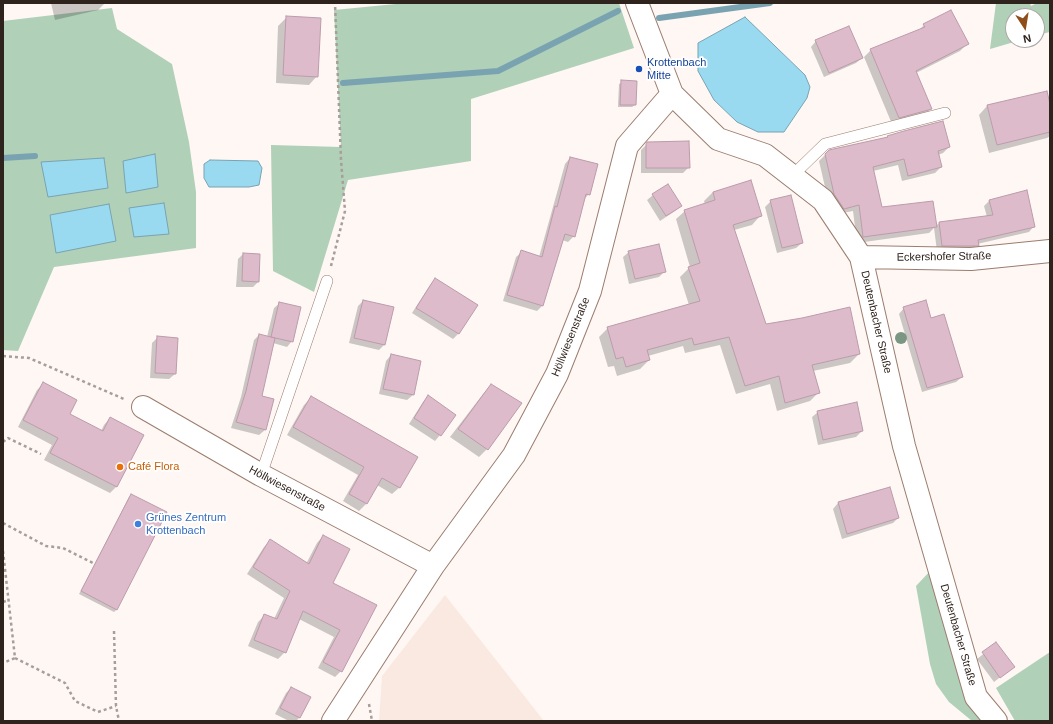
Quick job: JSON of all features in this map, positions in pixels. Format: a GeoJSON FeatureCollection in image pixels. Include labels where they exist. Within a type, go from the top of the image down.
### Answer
{"type":"FeatureCollection","features":[{"type":"Feature","properties":{"kind":"street","name":"Deutenbacher Straße"},"geometry":{"type":"LineString","coordinates":[[637,3],[672,94],[718,139],[765,155],[823,200],[861,257],[904,446],[976,697],[996,721]]}},
{"type":"Feature","properties":{"kind":"street","name":"Höllwiesenstraße"},"geometry":{"type":"LineString","coordinates":[[333,721],[433,566],[514,455],[557,374],[590,290],[627,146],[672,94]]}},
{"type":"Feature","properties":{"kind":"street","name":"Eckershofer Straße"},"geometry":{"type":"LineString","coordinates":[[861,257],[971,259],[1050,251]]}},
{"type":"Feature","properties":{"kind":"street","name":"Höllwiesenstraße"},"geometry":{"type":"LineString","coordinates":[[143,407],[261,475],[433,566]]}},
{"type":"Feature","properties":{"kind":"lane"},"geometry":{"type":"LineString","coordinates":[[792,176],[825,144],[945,113]]}},
{"type":"Feature","properties":{"kind":"lane"},"geometry":{"type":"LineString","coordinates":[[261,475],[327,281]]}},
{"type":"Feature","properties":{"kind":"path"},"geometry":{"type":"LineString","coordinates":[[327,281],[345,211],[335,3]]}},
{"type":"Feature","properties":{"kind":"path"},"geometry":{"type":"LineString","coordinates":[[3,356],[29,358],[143,407]]}},
{"type":"Feature","properties":{"kind":"path"},"geometry":{"type":"LineString","coordinates":[[3,442],[8,438],[41,454]]}},
{"type":"Feature","properties":{"kind":"path"},"geometry":{"type":"LineString","coordinates":[[3,523],[46,546],[63,548],[95,564]]}},
{"type":"Feature","properties":{"kind":"path"},"geometry":{"type":"LineString","coordinates":[[3,551],[15,658]]}},
{"type":"Feature","properties":{"kind":"path"},"geometry":{"type":"LineString","coordinates":[[3,602],[8,600]]}},
{"type":"Feature","properties":{"kind":"path"},"geometry":{"type":"LineString","coordinates":[[114,631],[116,706],[119,721]]}},
{"type":"Feature","properties":{"kind":"path"},"geometry":{"type":"LineString","coordinates":[[3,663],[15,658],[65,683],[75,701],[98,712],[116,706]]}},
{"type":"Feature","properties":{"kind":"shaded area"},"geometry":{"type":"Polygon","coordinates":[[[445,595],[544,721],[379,721],[382,676],[445,595]]]}},
{"type":"Feature","properties":{"kind":"green space"},"geometry":{"type":"Polygon","coordinates":[[[406,3],[619,3],[634,48],[471,99],[471,161],[348,180],[314,292],[273,271],[271,145],[341,147],[334,10],[406,3]]]}},
{"type":"Feature","properties":{"kind":"green space"},"geometry":{"type":"Polygon","coordinates":[[[996,3],[1030,3],[1031,6],[1037,3],[1050,3],[1050,32],[1045,33],[1045,8],[1005,8],[1005,45],[990,49],[996,3]]]}},
{"type":"Feature","properties":{"kind":"green space"},"geometry":{"type":"Polygon","coordinates":[[[112,8],[117,29],[172,64],[189,142],[196,192],[196,248],[54,267],[18,351],[3,350],[3,21],[112,8]]]}},
{"type":"Feature","properties":{"kind":"green space"},"geometry":{"type":"Polygon","coordinates":[[[932,569],[993,721],[972,721],[949,702],[936,684],[930,664],[916,586],[932,569]]]}},
{"type":"Feature","properties":{"kind":"green space"},"geometry":{"type":"Polygon","coordinates":[[[1050,652],[1050,721],[1015,721],[996,688],[1050,652]]]}},
{"type":"Feature","properties":{"kind":"water"},"geometry":{"type":"Polygon","coordinates":[[[745,17],[805,75],[810,87],[807,98],[784,132],[758,132],[737,122],[714,100],[698,71],[698,43],[745,17]]]}},
{"type":"Feature","properties":{"kind":"water"},"geometry":{"type":"Polygon","coordinates":[[[155,154],[158,187],[126,193],[123,161],[155,154]]]}},
{"type":"Feature","properties":{"kind":"water"},"geometry":{"type":"Polygon","coordinates":[[[104,158],[108,188],[48,197],[41,162],[104,158]]]}},
{"type":"Feature","properties":{"kind":"water"},"geometry":{"type":"Polygon","coordinates":[[[210,160],[258,161],[262,168],[259,185],[249,187],[209,187],[204,178],[204,164],[210,160]]]}},
{"type":"Feature","properties":{"kind":"water"},"geometry":{"type":"Polygon","coordinates":[[[164,203],[169,234],[134,237],[129,208],[164,203]]]}},
{"type":"Feature","properties":{"kind":"water"},"geometry":{"type":"Polygon","coordinates":[[[109,204],[116,241],[56,253],[50,215],[109,204]]]}},
{"type":"Feature","properties":{"kind":"building"},"geometry":{"type":"Polygon","coordinates":[[[951,10],[969,44],[916,71],[932,109],[899,118],[870,49],[925,27],[923,24],[951,10]]]}},
{"type":"Feature","properties":{"kind":"building"},"geometry":{"type":"Polygon","coordinates":[[[286,16],[321,18],[318,77],[283,75],[286,16]]]}},
{"type":"Feature","properties":{"kind":"building"},"geometry":{"type":"Polygon","coordinates":[[[849,26],[863,58],[829,73],[815,40],[849,26]]]}},
{"type":"Feature","properties":{"kind":"building"},"geometry":{"type":"Polygon","coordinates":[[[621,80],[637,81],[636,105],[620,105],[621,80]]]}},
{"type":"Feature","properties":{"kind":"building"},"geometry":{"type":"Polygon","coordinates":[[[1047,91],[1050,104],[1050,132],[997,145],[987,105],[1047,91]]]}},
{"type":"Feature","properties":{"kind":"building"},"geometry":{"type":"Polygon","coordinates":[[[943,121],[950,147],[938,151],[942,167],[908,176],[904,159],[873,167],[882,207],[933,201],[937,227],[863,237],[859,205],[844,209],[834,194],[825,154],[829,150],[888,137],[887,136],[943,121]]]}},
{"type":"Feature","properties":{"kind":"building"},"geometry":{"type":"Polygon","coordinates":[[[689,141],[690,168],[646,168],[647,142],[689,141]]]}},
{"type":"Feature","properties":{"kind":"building"},"geometry":{"type":"Polygon","coordinates":[[[570,157],[598,164],[590,195],[586,194],[575,237],[565,234],[543,306],[507,295],[521,250],[542,257],[555,206],[557,207],[570,157]]]}},
{"type":"Feature","properties":{"kind":"building"},"geometry":{"type":"Polygon","coordinates":[[[751,180],[762,216],[733,225],[766,324],[802,318],[850,307],[860,354],[812,365],[820,393],[785,403],[779,376],[745,386],[729,337],[694,345],[692,338],[647,350],[650,360],[626,367],[623,357],[616,359],[607,327],[700,301],[688,267],[700,263],[684,210],[715,200],[713,192],[751,180]]]}},
{"type":"Feature","properties":{"kind":"building"},"geometry":{"type":"Polygon","coordinates":[[[668,184],[682,206],[666,216],[652,194],[668,184]]]}},
{"type":"Feature","properties":{"kind":"building"},"geometry":{"type":"Polygon","coordinates":[[[1027,190],[1035,227],[978,240],[979,246],[942,246],[939,222],[993,215],[989,200],[1027,190]]]}},
{"type":"Feature","properties":{"kind":"building"},"geometry":{"type":"Polygon","coordinates":[[[791,195],[803,243],[782,248],[770,200],[791,195]]]}},
{"type":"Feature","properties":{"kind":"building"},"geometry":{"type":"Polygon","coordinates":[[[659,244],[666,272],[635,279],[628,251],[659,244]]]}},
{"type":"Feature","properties":{"kind":"building"},"geometry":{"type":"Polygon","coordinates":[[[243,253],[260,254],[259,282],[242,281],[243,253]]]}},
{"type":"Feature","properties":{"kind":"building"},"geometry":{"type":"Polygon","coordinates":[[[435,278],[478,305],[459,334],[416,308],[435,278]]]}},
{"type":"Feature","properties":{"kind":"building"},"geometry":{"type":"Polygon","coordinates":[[[363,300],[394,307],[385,345],[354,338],[363,300]]]}},
{"type":"Feature","properties":{"kind":"building"},"geometry":{"type":"Polygon","coordinates":[[[926,300],[931,318],[944,314],[963,377],[927,388],[903,307],[926,300]]]}},
{"type":"Feature","properties":{"kind":"building"},"geometry":{"type":"Polygon","coordinates":[[[279,302],[301,307],[293,342],[271,337],[279,302]]]}},
{"type":"Feature","properties":{"kind":"building"},"geometry":{"type":"Polygon","coordinates":[[[259,334],[275,338],[262,396],[274,399],[266,430],[236,422],[246,391],[259,334]]]}},
{"type":"Feature","properties":{"kind":"building"},"geometry":{"type":"Polygon","coordinates":[[[157,336],[178,338],[176,374],[155,373],[157,336]]]}},
{"type":"Feature","properties":{"kind":"building"},"geometry":{"type":"Polygon","coordinates":[[[391,354],[421,361],[414,395],[383,389],[391,354]]]}},
{"type":"Feature","properties":{"kind":"building"},"geometry":{"type":"Polygon","coordinates":[[[43,382],[77,400],[70,414],[103,431],[110,417],[144,435],[117,487],[50,453],[58,438],[23,420],[43,382]]]}},
{"type":"Feature","properties":{"kind":"building"},"geometry":{"type":"Polygon","coordinates":[[[491,384],[522,403],[488,450],[458,429],[491,384]]]}},
{"type":"Feature","properties":{"kind":"building"},"geometry":{"type":"Polygon","coordinates":[[[428,395],[456,415],[441,436],[414,418],[428,395]]]}},
{"type":"Feature","properties":{"kind":"building"},"geometry":{"type":"Polygon","coordinates":[[[311,396],[418,457],[400,488],[382,478],[367,504],[349,494],[364,467],[293,427],[311,396]]]}},
{"type":"Feature","properties":{"kind":"building"},"geometry":{"type":"Polygon","coordinates":[[[857,402],[863,431],[823,440],[817,411],[857,402]]]}},
{"type":"Feature","properties":{"kind":"building"},"geometry":{"type":"Polygon","coordinates":[[[890,487],[899,518],[847,534],[838,502],[890,487]]]}},
{"type":"Feature","properties":{"kind":"building"},"geometry":{"type":"Polygon","coordinates":[[[131,494],[167,512],[117,610],[81,591],[131,494]]]}},
{"type":"Feature","properties":{"kind":"building"},"geometry":{"type":"Polygon","coordinates":[[[323,535],[350,549],[333,583],[377,605],[342,672],[323,662],[340,630],[303,611],[286,653],[254,640],[264,614],[277,619],[290,591],[253,567],[270,539],[309,564],[323,535]]]}},
{"type":"Feature","properties":{"kind":"building"},"geometry":{"type":"Polygon","coordinates":[[[996,642],[1015,667],[1000,678],[982,652],[996,642]]]}},
{"type":"Feature","properties":{"kind":"building"},"geometry":{"type":"Polygon","coordinates":[[[291,687],[311,697],[300,718],[280,708],[291,687]]]}},
{"type":"Feature","properties":{"kind":"waterway"},"geometry":{"type":"LineString","coordinates":[[659,18],[770,3]]}},
{"type":"Feature","properties":{"kind":"waterway"},"geometry":{"type":"LineString","coordinates":[[343,83],[498,71],[618,11]]}},
{"type":"Feature","properties":{"kind":"waterway"},"geometry":{"type":"LineString","coordinates":[[3,158],[35,156]]}},
{"type":"Feature","properties":{"kind":"place","name":"Krottenbach Mitte"},"geometry":{"type":"Point","coordinates":[639,69]}},
{"type":"Feature","properties":{"kind":"place","name":"Café Flora"},"geometry":{"type":"Point","coordinates":[120,467]}},
{"type":"Feature","properties":{"kind":"place","name":"Grünes Zentrum Krottenbach"},"geometry":{"type":"Point","coordinates":[138,524]}}]}
